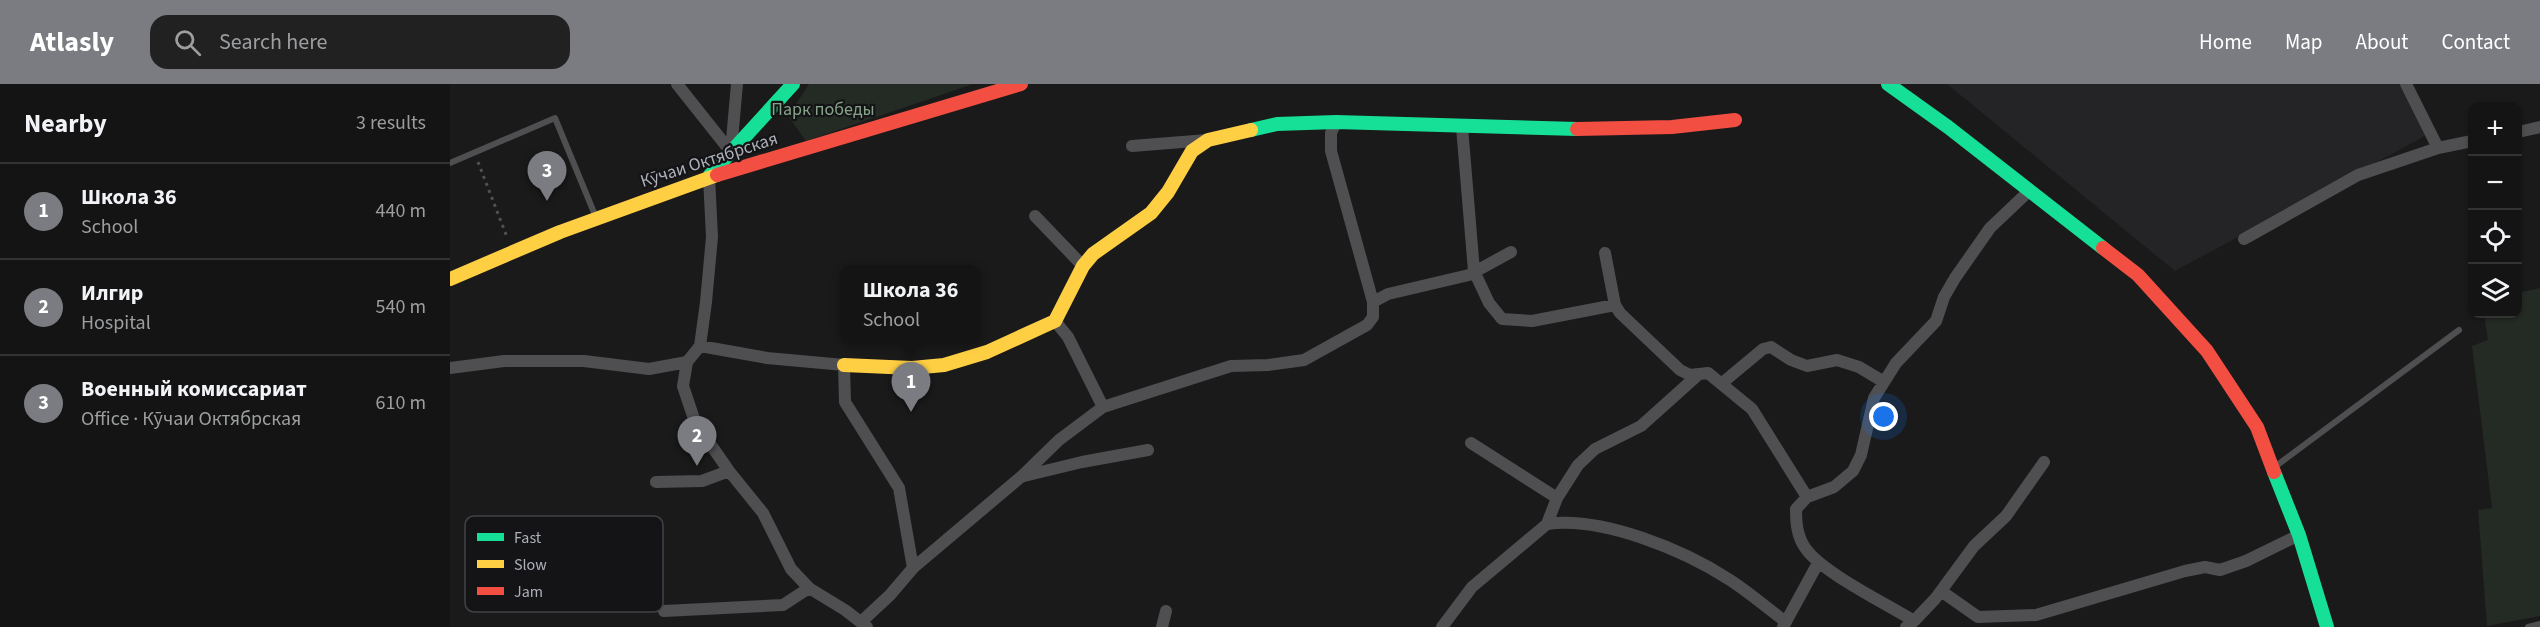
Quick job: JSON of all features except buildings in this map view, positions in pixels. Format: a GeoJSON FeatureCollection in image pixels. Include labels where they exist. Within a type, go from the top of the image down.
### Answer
{"type":"FeatureCollection","features":[{"type":"Feature","properties":{"kind":"main road"},"geometry":{"type":"LineString","coordinates":[[709,177],[793,84]]}},
{"type":"Feature","properties":{"kind":"main road","name":"Кӯчаи Октябрская"},"geometry":{"type":"LineString","coordinates":[[450,279],[596,219],[709,177],[1021,84]]}},
{"type":"Feature","properties":{"kind":"main road"},"geometry":{"type":"LineString","coordinates":[[1888,84],[1948,127],[2138,275],[2207,351],[2257,427],[2299,535],[2327,627]]}},
{"type":"Feature","properties":{"kind":"main road"},"geometry":{"type":"LineString","coordinates":[[844,365],[912,368],[944,365],[987,352],[1055,321],[1083,266],[1093,254],[1151,213],[1168,192],[1192,152],[1208,140],[1277,124],[1336,122],[1517,129],[1672,127],[1735,120]]}},
{"type":"Feature","properties":{"kind":"street"},"geometry":{"type":"LineString","coordinates":[[677,84],[731,152]]}},
{"type":"Feature","properties":{"kind":"street"},"geometry":{"type":"LineString","coordinates":[[731,152],[737,84]]}},
{"type":"Feature","properties":{"kind":"street"},"geometry":{"type":"LineString","coordinates":[[2406,84],[2438,148]]}},
{"type":"Feature","properties":{"kind":"street"},"geometry":{"type":"LineString","coordinates":[[709,177],[712,237],[700,346],[687,362],[684,387],[695,422],[729,471],[763,513],[792,569],[809,588],[864,625],[914,568],[1022,476],[1059,440],[1103,407],[1231,366],[1268,365],[1304,360],[1367,325],[1373,317],[1373,302],[1331,151],[1331,133],[1336,122]]}},
{"type":"Feature","properties":{"kind":"street"},"geometry":{"type":"LineString","coordinates":[[1462,127],[1474,271],[1489,303],[1502,320],[1532,321],[1615,305]]}},
{"type":"Feature","properties":{"kind":"street"},"geometry":{"type":"LineString","coordinates":[[2522,131],[2540,127]]}},
{"type":"Feature","properties":{"kind":"street"},"geometry":{"type":"LineString","coordinates":[[1132,146],[1208,140]]}},
{"type":"Feature","properties":{"kind":"street"},"geometry":{"type":"LineString","coordinates":[[2244,239],[2358,175],[2438,148],[2468,142]]}},
{"type":"Feature","properties":{"kind":"street"},"geometry":{"type":"LineString","coordinates":[[2029,191],[1990,228],[1955,278],[1944,297],[1936,321],[1896,363],[1884,382],[1874,398],[1864,431],[1861,455],[1853,471],[1833,487],[1808,497],[1796,509],[1796,528],[1804,548],[1818,563],[1910,624],[1941,591],[1974,546],[2006,516],[2044,462]]}},
{"type":"Feature","properties":{"kind":"street"},"geometry":{"type":"LineString","coordinates":[[1035,216],[1083,266]]}},
{"type":"Feature","properties":{"kind":"street"},"geometry":{"type":"LineString","coordinates":[[1373,302],[1388,294],[1469,275],[1511,252]]}},
{"type":"Feature","properties":{"kind":"street"},"geometry":{"type":"LineString","coordinates":[[1605,253],[1615,305],[1620,313],[1680,370],[1690,375],[1708,373],[1752,409],[1808,497]]}},
{"type":"Feature","properties":{"kind":"street"},"geometry":{"type":"LineString","coordinates":[[1055,321],[1068,337],[1103,407]]}},
{"type":"Feature","properties":{"kind":"street"},"geometry":{"type":"LineString","coordinates":[[700,346],[767,358],[844,365],[845,402],[899,488],[914,568]]}},
{"type":"Feature","properties":{"kind":"street"},"geometry":{"type":"LineString","coordinates":[[1721,384],[1763,349],[1771,347],[1791,360],[1807,366],[1837,360],[1859,367],[1884,382]]}},
{"type":"Feature","properties":{"kind":"street"},"geometry":{"type":"LineString","coordinates":[[450,368],[504,361],[584,361],[649,369],[687,362]]}},
{"type":"Feature","properties":{"kind":"street"},"geometry":{"type":"LineString","coordinates":[[1442,627],[1472,587],[1547,524],[1557,498],[1578,465],[1595,449],[1641,426],[1700,373]]}},
{"type":"Feature","properties":{"kind":"street"},"geometry":{"type":"LineString","coordinates":[[1471,442],[1557,498]]}},
{"type":"Feature","properties":{"kind":"street"},"geometry":{"type":"LineString","coordinates":[[1022,476],[1148,450]]}},
{"type":"Feature","properties":{"kind":"street"},"geometry":{"type":"LineString","coordinates":[[656,482],[702,481],[729,471]]}},
{"type":"Feature","properties":{"kind":"street"},"geometry":{"type":"LineString","coordinates":[[1547,524],[1577,523],[1608,527],[1646,540],[1730,580],[1784,625],[1818,563]]}},
{"type":"Feature","properties":{"kind":"street"},"geometry":{"type":"LineString","coordinates":[[1941,591],[1978,617],[2036,615],[2205,567],[2220,570],[2246,561],[2299,535]]}},
{"type":"Feature","properties":{"kind":"street"},"geometry":{"type":"LineString","coordinates":[[664,611],[783,605],[809,588]]}},
{"type":"Feature","properties":{"kind":"street"},"geometry":{"type":"LineString","coordinates":[[1162,627],[1166,611]]}},
{"type":"Feature","properties":{"kind":"lane"},"geometry":{"type":"LineString","coordinates":[[450,163],[555,118],[596,219]]}},
{"type":"Feature","properties":{"kind":"lane"},"geometry":{"type":"LineString","coordinates":[[2273,468],[2459,330]]}},
{"type":"Feature","properties":{"kind":"lane"},"geometry":{"type":"LineString","coordinates":[[2528,627],[2540,624]]}},
{"type":"Feature","properties":{"kind":"path"},"geometry":{"type":"LineString","coordinates":[[474,153],[513,253]]}},
{"type":"Feature","properties":{"kind":"shaded area"},"geometry":{"type":"Polygon","coordinates":[[[1947,84],[2399,84],[2425,136],[2175,271],[1947,84]]]}},
{"type":"Feature","properties":{"kind":"green space","name":"Парк победы"},"geometry":{"type":"Polygon","coordinates":[[[809,84],[973,84],[806,141],[788,116],[809,84]]]}},
{"type":"Feature","properties":{"kind":"green space"},"geometry":{"type":"Polygon","coordinates":[[[2540,288],[2540,616],[2487,626],[2478,510],[2492,508],[2472,346],[2488,340],[2485,318],[2522,318],[2522,292],[2540,288]]]}},
{"type":"Feature","properties":{"kind":"traffic: fast"},"geometry":{"type":"LineString","coordinates":[[710,175],[793,84]]}},
{"type":"Feature","properties":{"kind":"traffic: fast"},"geometry":{"type":"LineString","coordinates":[[1888,84],[1948,127],[2103,248]]}},
{"type":"Feature","properties":{"kind":"traffic: fast"},"geometry":{"type":"LineString","coordinates":[[1251,130],[1277,124],[1336,122],[1577,129]]}},
{"type":"Feature","properties":{"kind":"traffic: fast"},"geometry":{"type":"LineString","coordinates":[[2274,472],[2299,535],[2327,627]]}},
{"type":"Feature","properties":{"kind":"traffic: slow"},"geometry":{"type":"LineString","coordinates":[[844,365],[912,368],[944,365],[987,352],[1055,321],[1083,266],[1093,254],[1151,213],[1168,192],[1192,151],[1208,140],[1251,130]]}},
{"type":"Feature","properties":{"kind":"traffic: slow"},"geometry":{"type":"LineString","coordinates":[[450,279],[560,232],[717,175]]}},
{"type":"Feature","properties":{"kind":"traffic: jam"},"geometry":{"type":"LineString","coordinates":[[717,175],[1021,84]]}},
{"type":"Feature","properties":{"kind":"traffic: jam"},"geometry":{"type":"LineString","coordinates":[[1577,129],[1672,127],[1735,120]]}},
{"type":"Feature","properties":{"kind":"traffic: jam"},"geometry":{"type":"LineString","coordinates":[[2103,248],[2138,275],[2207,351],[2257,427],[2274,472]]}},
{"type":"Feature","properties":{"kind":"place","name":"Военный комиссариат"},"geometry":{"type":"Point","coordinates":[547,201]}},
{"type":"Feature","properties":{"kind":"place","name":"Школа 36"},"geometry":{"type":"Point","coordinates":[911,412]}},
{"type":"Feature","properties":{"kind":"place","name":"Илгир"},"geometry":{"type":"Point","coordinates":[697,466]}}]}
